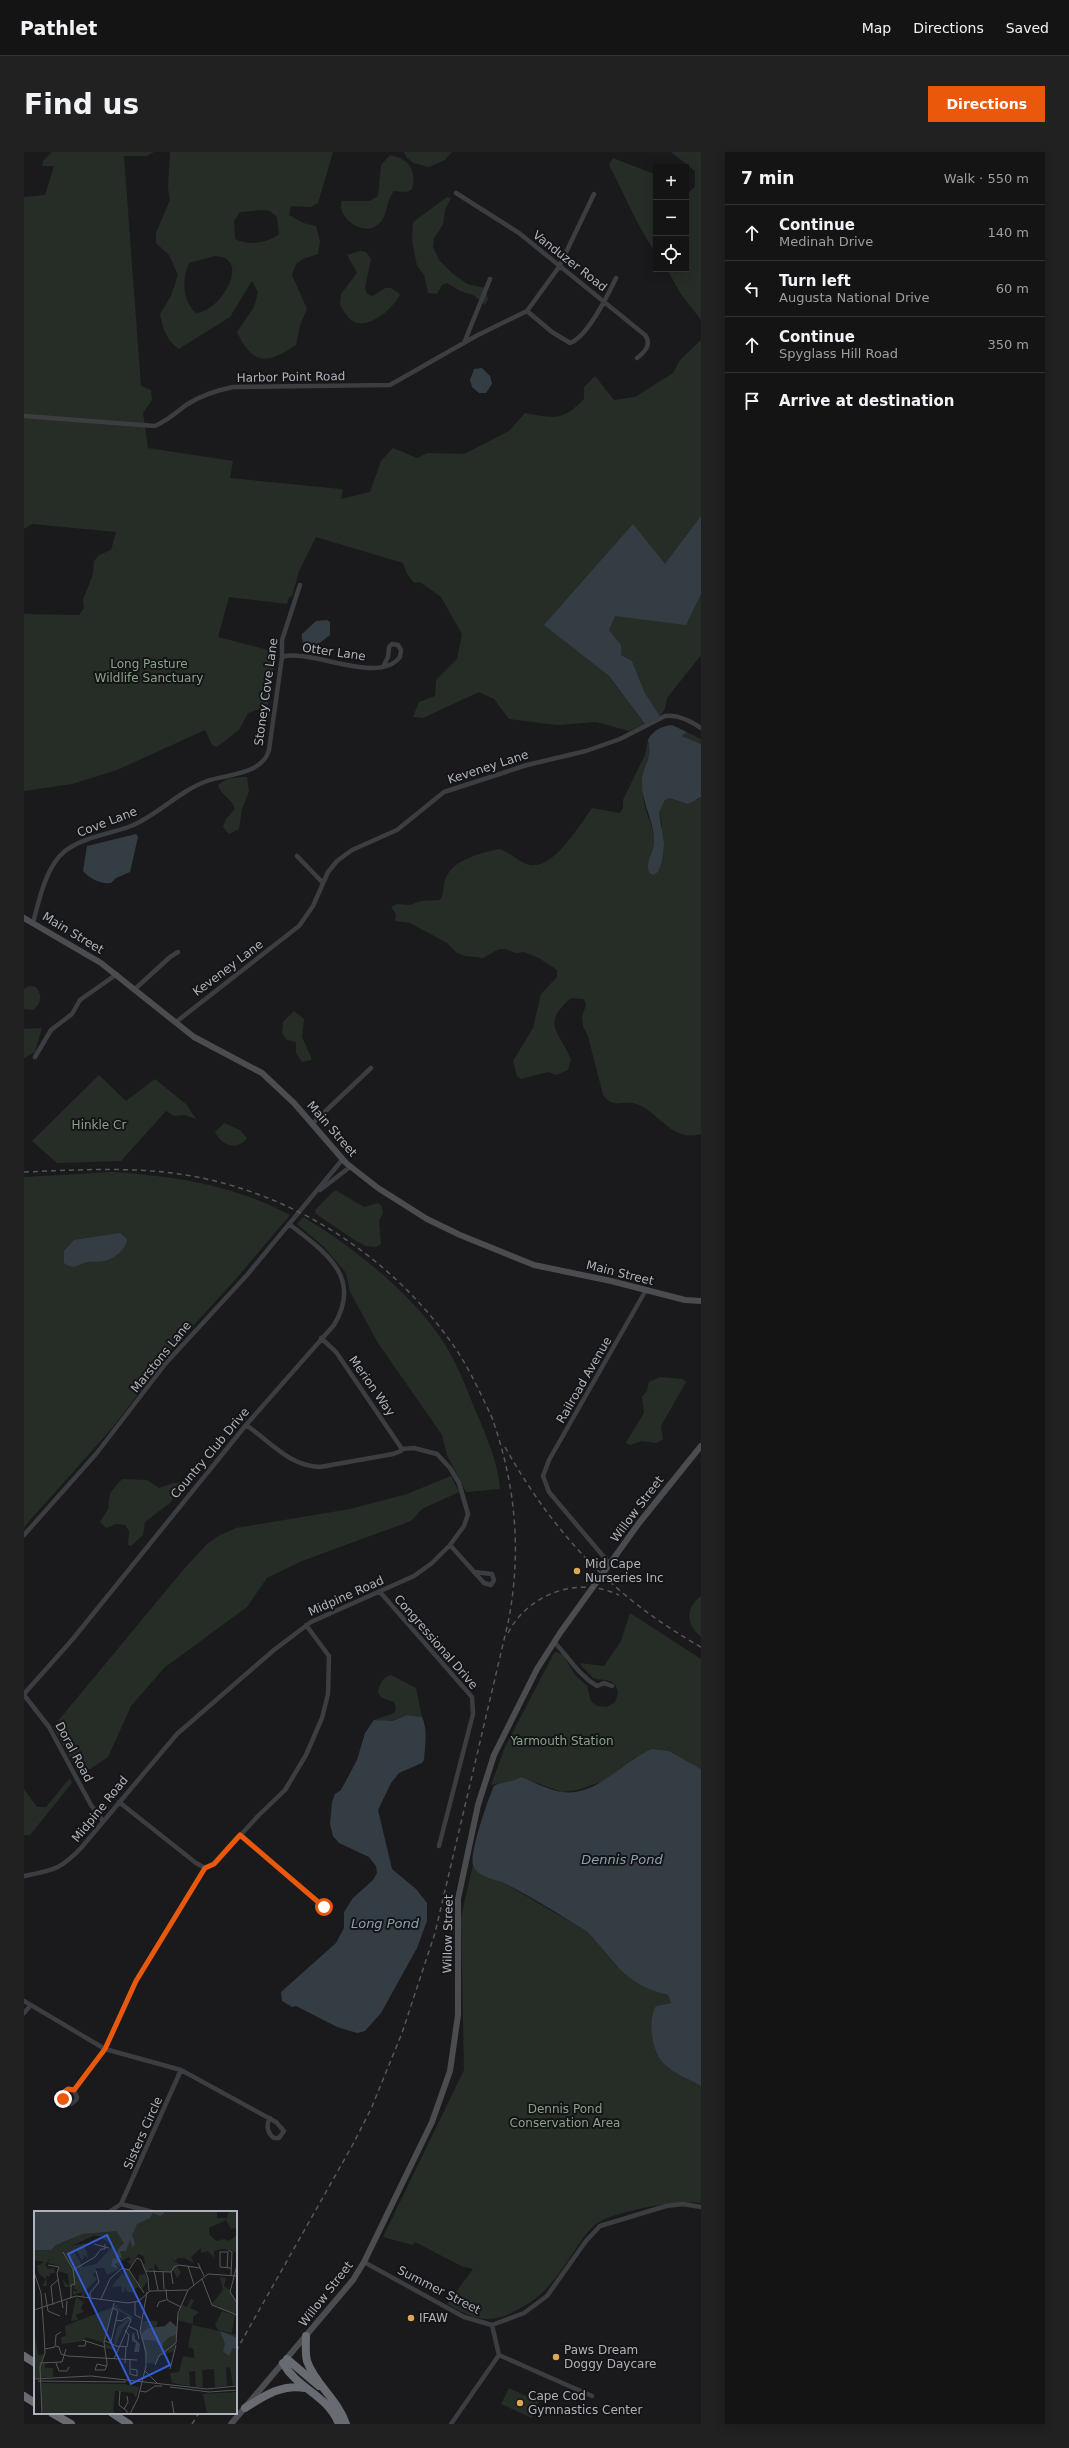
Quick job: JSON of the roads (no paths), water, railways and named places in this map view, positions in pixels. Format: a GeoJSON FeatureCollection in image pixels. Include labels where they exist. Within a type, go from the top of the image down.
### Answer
{"type":"FeatureCollection","features":[{"type":"Feature","properties":{"kind":"highway"},"geometry":{"type":"LineString","coordinates":[[306,2336],[307,2361],[332,2397],[346,2424]]}},
{"type":"Feature","properties":{"kind":"highway"},"geometry":{"type":"LineString","coordinates":[[24,2356],[34,2362]]}},
{"type":"Feature","properties":{"kind":"highway"},"geometry":{"type":"LineString","coordinates":[[285,2361],[332,2397]]}},
{"type":"Feature","properties":{"kind":"highway"},"geometry":{"type":"LineString","coordinates":[[285,2361],[295,2380],[325,2401],[339,2424]]}},
{"type":"Feature","properties":{"kind":"highway"},"geometry":{"type":"LineString","coordinates":[[245,2408],[269,2393],[281,2388],[308,2389]]}},
{"type":"Feature","properties":{"kind":"highway"},"geometry":{"type":"LineString","coordinates":[[24,2396],[34,2402]]}},
{"type":"Feature","properties":{"kind":"highway"},"geometry":{"type":"LineString","coordinates":[[54,2414],[70,2424]]}},
{"type":"Feature","properties":{"kind":"highway"},"geometry":{"type":"LineString","coordinates":[[114,2414],[129,2424]]}},
{"type":"Feature","properties":{"kind":"main road","name":"Main Street"},"geometry":{"type":"LineString","coordinates":[[24,918],[89,955],[117,974],[200,1040],[262,1073],[280,1087],[342,1160],[378,1188],[427,1219],[515,1259],[544,1268],[685,1300],[701,1301]]}},
{"type":"Feature","properties":{"kind":"main road","name":"Willow Street"},"geometry":{"type":"LineString","coordinates":[[231,2424],[345,2292],[364,2262],[432,2122],[448,2081],[457,2028],[458,1899],[478,1805],[499,1744],[537,1669],[554,1642],[609,1563],[657,1500],[701,1446]]}},
{"type":"Feature","properties":{"kind":"street","name":"Vanduzer Road"},"geometry":{"type":"LineString","coordinates":[[456,193],[479,209],[507,224],[559,267],[603,300],[647,338],[644,352],[637,358]]}},
{"type":"Feature","properties":{"kind":"street"},"geometry":{"type":"LineString","coordinates":[[594,194],[559,267],[527,311],[552,332],[570,343],[576,342],[616,278]]}},
{"type":"Feature","properties":{"kind":"street"},"geometry":{"type":"LineString","coordinates":[[464,343],[490,279]]}},
{"type":"Feature","properties":{"kind":"street","name":"Harbor Point Road"},"geometry":{"type":"LineString","coordinates":[[24,416],[155,426],[173,416],[188,404],[213,392],[234,387],[390,385],[464,343],[527,311]]}},
{"type":"Feature","properties":{"kind":"street","name":"Stoney Cove Lane"},"geometry":{"type":"LineString","coordinates":[[267,756],[282,657],[282,640],[300,585]]}},
{"type":"Feature","properties":{"kind":"street"},"geometry":{"type":"LineString","coordinates":[[392,644],[398,645],[401,650],[400,657],[383,667],[388,657],[389,647],[392,644]]}},
{"type":"Feature","properties":{"kind":"street","name":"Otter Lane"},"geometry":{"type":"LineString","coordinates":[[282,657],[307,658],[335,663],[383,667]]}},
{"type":"Feature","properties":{"kind":"street","name":"Keveney Lane"},"geometry":{"type":"LineString","coordinates":[[176,1022],[300,926],[313,906],[332,865],[345,854],[397,830],[444,792],[504,772],[586,751],[620,739],[665,716],[686,719],[701,728]]}},
{"type":"Feature","properties":{"kind":"street","name":"Cove Lane"},"geometry":{"type":"LineString","coordinates":[[33,923],[51,871],[65,850],[81,842],[141,821],[193,787],[252,769],[260,765],[267,756]]}},
{"type":"Feature","properties":{"kind":"street"},"geometry":{"type":"LineString","coordinates":[[297,856],[323,883]]}},
{"type":"Feature","properties":{"kind":"street"},"geometry":{"type":"LineString","coordinates":[[135,989],[178,952]]}},
{"type":"Feature","properties":{"kind":"street"},"geometry":{"type":"LineString","coordinates":[[35,1057],[51,1030],[72,1014],[80,1000],[117,974]]}},
{"type":"Feature","properties":{"kind":"street"},"geometry":{"type":"LineString","coordinates":[[312,1124],[371,1068]]}},
{"type":"Feature","properties":{"kind":"street","name":"Marstons Lane"},"geometry":{"type":"LineString","coordinates":[[24,1535],[96,1454],[175,1352],[242,1280],[342,1160]]}},
{"type":"Feature","properties":{"kind":"street","name":"Marstons Lane"},"geometry":{"type":"LineString","coordinates":[[316,1193],[350,1167]]}},
{"type":"Feature","properties":{"kind":"street","name":"Country Club Drive"},"geometry":{"type":"LineString","coordinates":[[24,1695],[72,1640],[246,1425],[340,1314],[345,1301],[345,1284],[342,1277],[327,1257],[290,1224]]}},
{"type":"Feature","properties":{"kind":"street","name":"Railroad Avenue"},"geometry":{"type":"LineString","coordinates":[[609,1563],[549,1492],[543,1481],[544,1471],[646,1290]]}},
{"type":"Feature","properties":{"kind":"street","name":"Merion Way"},"geometry":{"type":"LineString","coordinates":[[321,1338],[336,1352],[402,1449]]}},
{"type":"Feature","properties":{"kind":"street","name":"Midpine Road"},"geometry":{"type":"LineString","coordinates":[[24,1876],[56,1869],[64,1865],[82,1848],[176,1734],[306,1625],[380,1592],[422,1570],[450,1545],[464,1526],[468,1514],[459,1483],[450,1468],[437,1454],[414,1448],[402,1449],[402,1451],[392,1454],[320,1467],[310,1467],[285,1456],[246,1425]]}},
{"type":"Feature","properties":{"kind":"street"},"geometry":{"type":"LineString","coordinates":[[450,1545],[474,1572]]}},
{"type":"Feature","properties":{"kind":"street","name":"Congressional Drive"},"geometry":{"type":"LineString","coordinates":[[380,1592],[472,1696],[474,1703],[473,1714],[439,1846]]}},
{"type":"Feature","properties":{"kind":"street"},"geometry":{"type":"LineString","coordinates":[[74,2090],[105,2049],[136,1981],[205,1868],[214,1864],[290,1783],[306,1755],[322,1718],[328,1694],[329,1656],[306,1625]]}},
{"type":"Feature","properties":{"kind":"street"},"geometry":{"type":"LineString","coordinates":[[554,1642],[565,1652],[584,1678],[596,1688],[604,1683],[612,1686]]}},
{"type":"Feature","properties":{"kind":"street","name":"Doral Road"},"geometry":{"type":"LineString","coordinates":[[24,1695],[49,1727],[91,1804],[103,1821]]}},
{"type":"Feature","properties":{"kind":"street"},"geometry":{"type":"LineString","coordinates":[[119,1802],[205,1868]]}},
{"type":"Feature","properties":{"kind":"street"},"geometry":{"type":"LineString","coordinates":[[240,1835],[324,1907]]}},
{"type":"Feature","properties":{"kind":"street"},"geometry":{"type":"LineString","coordinates":[[24,2001],[105,2049],[182,2070],[270,2118]]}},
{"type":"Feature","properties":{"kind":"street"},"geometry":{"type":"LineString","coordinates":[[24,2013],[31,2005]]}},
{"type":"Feature","properties":{"kind":"street","name":"Sisters Circle"},"geometry":{"type":"LineString","coordinates":[[121,2204],[182,2070]]}},
{"type":"Feature","properties":{"kind":"street"},"geometry":{"type":"LineString","coordinates":[[110,2211],[121,2204],[149,2211]]}},
{"type":"Feature","properties":{"kind":"street","name":"Summer Street"},"geometry":{"type":"LineString","coordinates":[[364,2262],[464,2317],[492,2325],[524,2313],[547,2296],[586,2241],[600,2226],[666,2206],[683,2204],[701,2208]]}},
{"type":"Feature","properties":{"kind":"street"},"geometry":{"type":"LineString","coordinates":[[452,2424],[499,2356],[492,2325]]}},
{"type":"Feature","properties":{"kind":"street"},"geometry":{"type":"LineString","coordinates":[[499,2356],[592,2396]]}},
{"type":"Feature","properties":{"kind":"water"},"geometry":{"type":"Polygon","coordinates":[[[482,368],[490,376],[492,384],[486,393],[479,393],[472,387],[470,380],[474,369],[482,368]]]}},
{"type":"Feature","properties":{"kind":"water"},"geometry":{"type":"Polygon","coordinates":[[[701,516],[701,594],[686,625],[615,616],[609,630],[621,645],[621,655],[632,661],[645,693],[660,716],[645,724],[608,675],[544,625],[633,524],[665,564],[701,516]]]}},
{"type":"Feature","properties":{"kind":"water"},"geometry":{"type":"Polygon","coordinates":[[[327,620],[330,622],[330,635],[317,645],[313,654],[304,646],[302,634],[316,621],[327,620]]]}},
{"type":"Feature","properties":{"kind":"water"},"geometry":{"type":"Polygon","coordinates":[[[672,725],[687,732],[682,736],[701,744],[701,797],[688,804],[670,798],[665,800],[659,813],[664,844],[662,861],[658,872],[653,875],[649,873],[648,864],[654,841],[652,826],[643,796],[642,781],[649,757],[648,740],[652,734],[658,730],[665,726],[672,725]]]}},
{"type":"Feature","properties":{"kind":"water"},"geometry":{"type":"Polygon","coordinates":[[[136,834],[138,837],[130,872],[116,878],[111,883],[103,883],[89,876],[83,871],[87,846],[136,834]]]}},
{"type":"Feature","properties":{"kind":"water"},"geometry":{"type":"Polygon","coordinates":[[[120,1233],[127,1239],[125,1247],[111,1259],[87,1262],[73,1267],[64,1263],[64,1251],[74,1240],[120,1233]]]}},
{"type":"Feature","properties":{"kind":"water","name":"Long Pond"},"geometry":{"type":"Polygon","coordinates":[[[407,1715],[422,1717],[424,1722],[426,1732],[424,1760],[422,1763],[399,1773],[391,1783],[378,1810],[392,1869],[416,1889],[427,1903],[427,1921],[417,1948],[381,2013],[365,2031],[357,2033],[337,2027],[296,2006],[292,2007],[282,2001],[281,1992],[336,1943],[344,1928],[344,1912],[353,1898],[373,1880],[377,1873],[376,1866],[369,1857],[339,1843],[333,1836],[330,1824],[332,1802],[335,1794],[341,1790],[357,1760],[365,1733],[374,1720],[392,1721],[407,1715]]]}},
{"type":"Feature","properties":{"kind":"water","name":"Dennis Pond"},"geometry":{"type":"Polygon","coordinates":[[[652,1749],[669,1751],[701,1769],[701,2086],[668,2068],[656,2052],[651,2028],[653,2012],[656,2006],[671,2003],[668,1995],[648,1988],[633,1980],[612,1961],[586,1931],[514,1888],[482,1875],[473,1865],[476,1839],[494,1786],[521,1777],[552,1790],[575,1792],[598,1784],[630,1761],[652,1749]]]}},
{"type":"Feature","properties":{"kind":"railway"},"geometry":{"type":"LineString","coordinates":[[24,1172],[135,1170],[172,1173],[213,1180],[252,1192],[291,1208],[327,1227],[361,1250],[393,1277],[422,1306],[448,1338],[461,1357],[493,1420]]}},
{"type":"Feature","properties":{"kind":"railway"},"geometry":{"type":"LineString","coordinates":[[237,2349],[352,2146],[371,2109],[402,2033],[435,1933],[508,1623],[515,1570],[514,1518],[511,1492],[506,1467],[491,1415]]}},
{"type":"Feature","properties":{"kind":"railway"},"geometry":{"type":"LineString","coordinates":[[505,1447],[524,1479],[544,1508],[566,1536],[589,1561],[614,1585],[641,1607],[670,1628],[701,1647]]}},
{"type":"Feature","properties":{"kind":"railway"},"geometry":{"type":"LineString","coordinates":[[508,1633],[517,1619],[528,1608],[542,1598],[556,1592],[571,1588],[587,1587],[619,1595]]}},
{"type":"Feature","properties":{"kind":"railway"},"geometry":{"type":"LineString","coordinates":[[192,2424],[198,2414]]}},
{"type":"Feature","properties":{"kind":"place","name":"Mid Cape Nurseries Inc"},"geometry":{"type":"Point","coordinates":[577,1571]}},
{"type":"Feature","properties":{"kind":"place","name":"IFAW"},"geometry":{"type":"Point","coordinates":[411,2318]}},
{"type":"Feature","properties":{"kind":"place","name":"Paws Dream Doggy Daycare"},"geometry":{"type":"Point","coordinates":[556,2357]}},
{"type":"Feature","properties":{"kind":"place","name":"Cape Cod Gymnastics Center"},"geometry":{"type":"Point","coordinates":[520,2403]}},
{"type":"Feature","properties":{"kind":"park label","name":"Long Pasture Wildlife Sanctuary"},"geometry":{"type":"Point","coordinates":[149,671]}},
{"type":"Feature","properties":{"kind":"park label","name":"Hinkle Cr"},"geometry":{"type":"Point","coordinates":[99,1125]}},
{"type":"Feature","properties":{"kind":"park label","name":"Yarmouth Station"},"geometry":{"type":"Point","coordinates":[562,1741]}},
{"type":"Feature","properties":{"kind":"park label","name":"Dennis Pond Conservation Area"},"geometry":{"type":"Point","coordinates":[565,2116]}}]}
